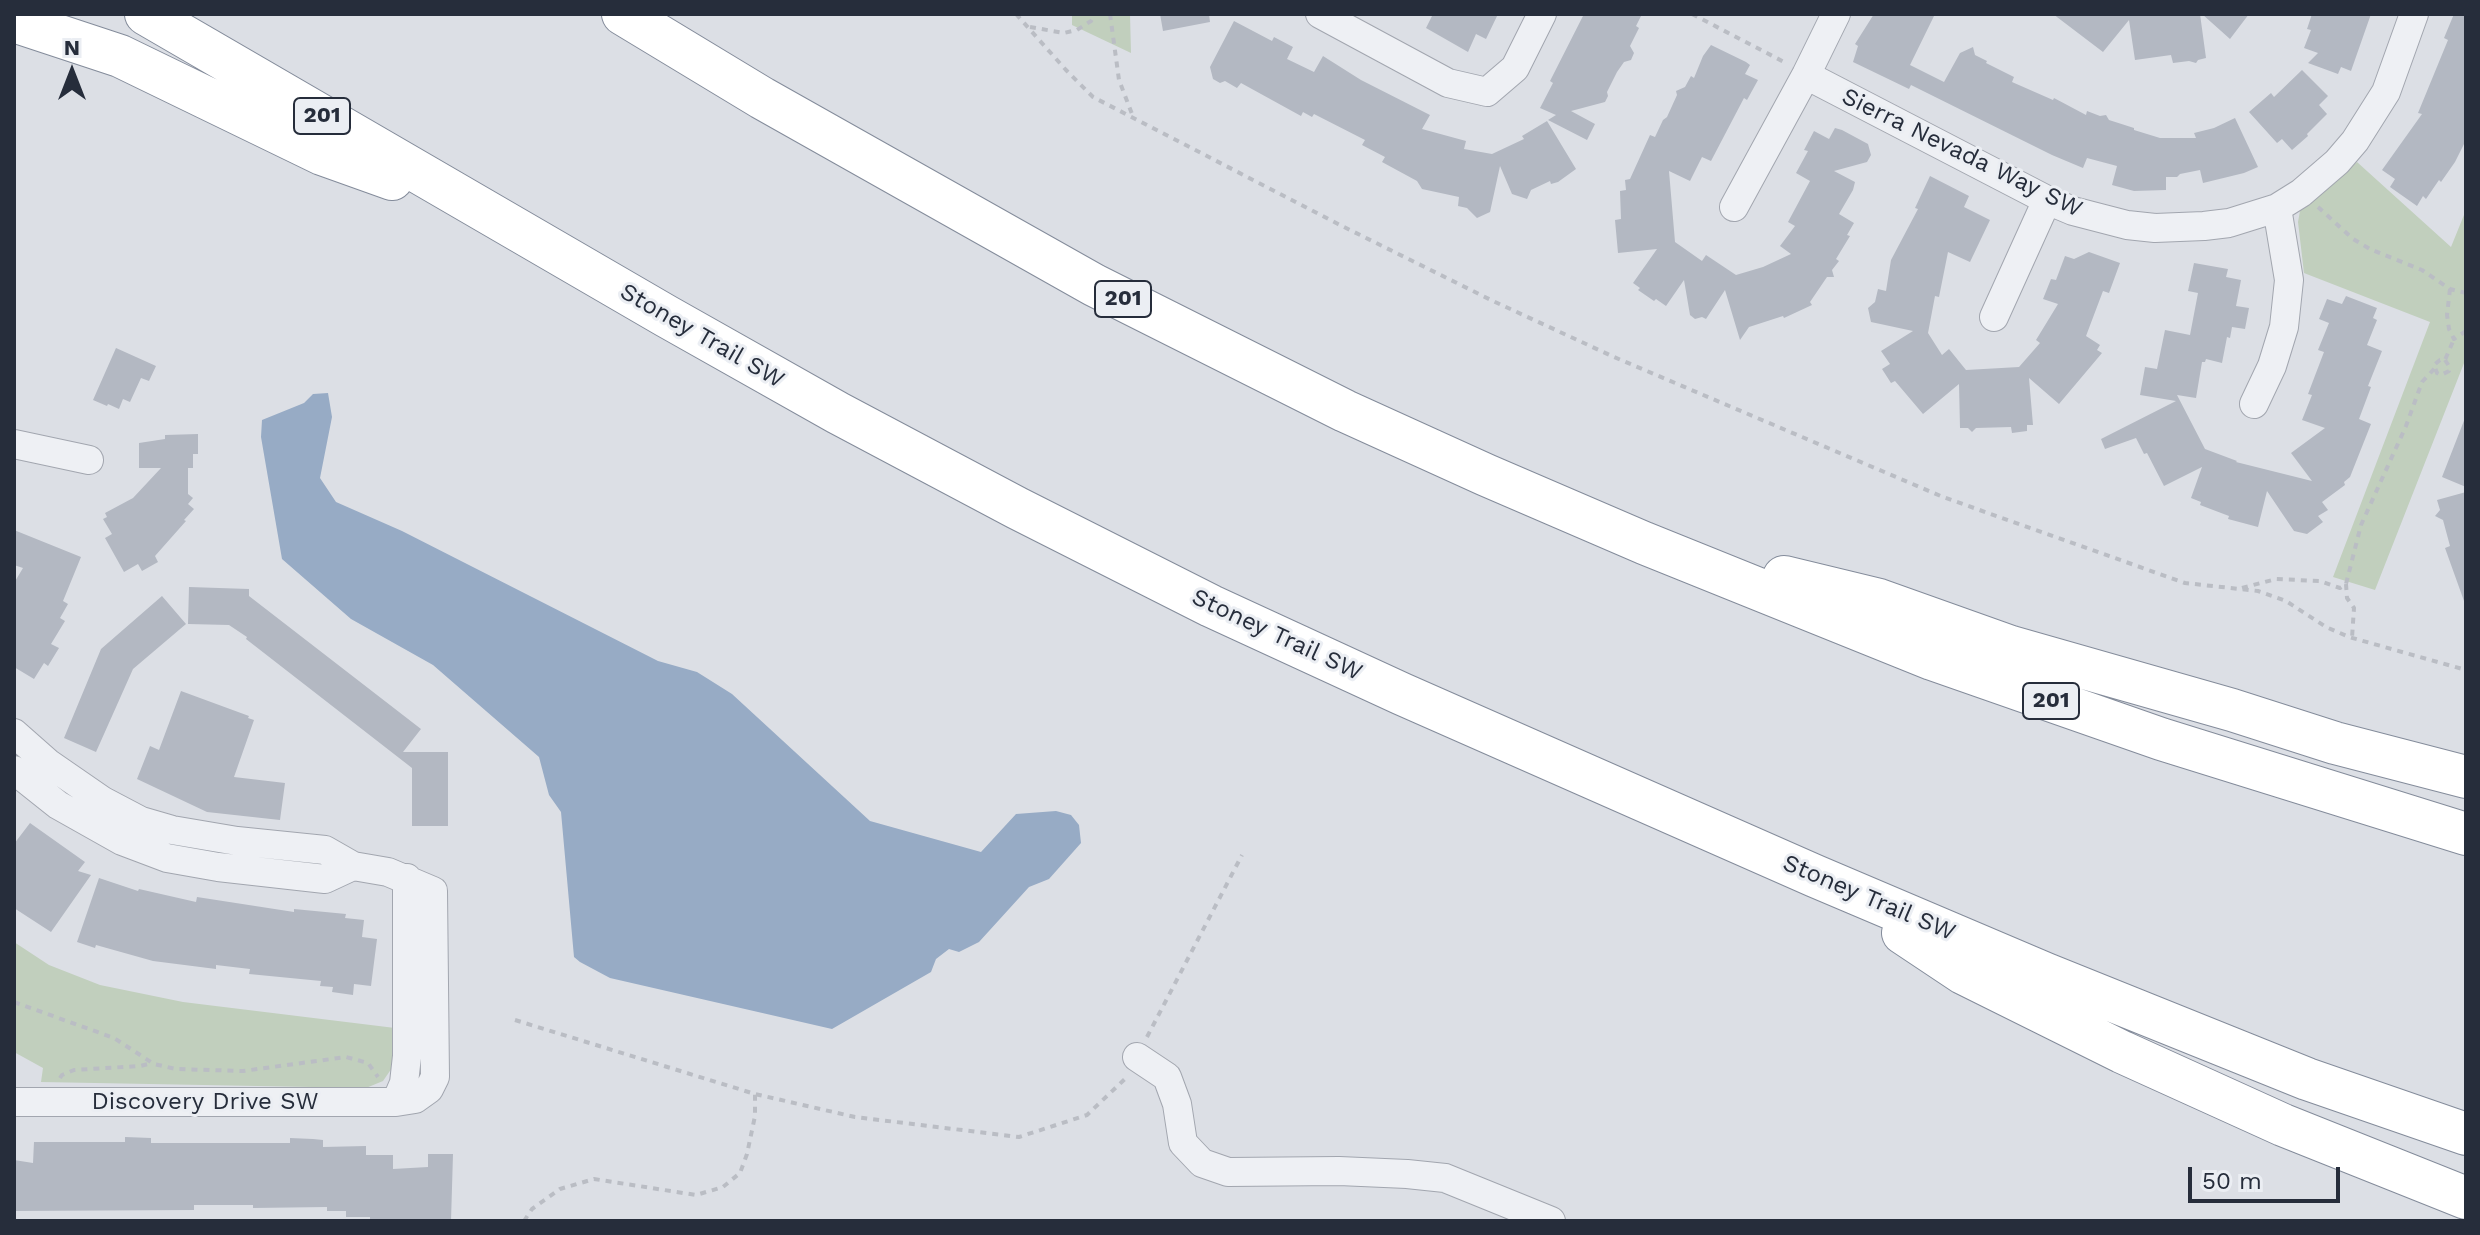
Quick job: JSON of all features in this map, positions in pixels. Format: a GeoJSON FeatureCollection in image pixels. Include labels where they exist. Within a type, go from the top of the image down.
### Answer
{"type":"FeatureCollection","features":[{"type":"Feature","properties":{"kind":"highway","name":"Stoney Trail SW"},"geometry":{"type":"LineString","coordinates":[[146,14],[838,413],[1211,606],[1402,694],[2046,974],[2307,1079],[2466,1134]]}},
{"type":"Feature","properties":{"kind":"highway","name":"201"},"geometry":{"type":"LineString","coordinates":[[623,14],[762,98],[1094,285],[1345,411],[1486,475],[1644,543],[1932,659],[2161,739],[2466,834]]}},
{"type":"Feature","properties":{"kind":"highway"},"geometry":{"type":"LineString","coordinates":[[14,21],[120,56],[322,154],[498,218]]}},
{"type":"Feature","properties":{"kind":"highway"},"geometry":{"type":"LineString","coordinates":[[1644,543],[1879,600],[2011,647],[2335,743],[2466,777]]}},
{"type":"Feature","properties":{"kind":"highway"},"geometry":{"type":"LineString","coordinates":[[2335,743],[2466,768]]}},
{"type":"Feature","properties":{"kind":"highway"},"geometry":{"type":"LineString","coordinates":[[1815,876],[1963,973],[2122,1052],[2283,1125],[2466,1198]]}},
{"type":"Feature","properties":{"kind":"street"},"geometry":{"type":"LineString","coordinates":[[1320,14],[1448,83],[1487,92],[1515,68],[1542,14]]}},
{"type":"Feature","properties":{"kind":"street"},"geometry":{"type":"LineString","coordinates":[[1734,207],[1798,70],[1836,14]]}},
{"type":"Feature","properties":{"kind":"street","name":"Sierra Nevada Way SW"},"geometry":{"type":"LineString","coordinates":[[1798,70],[2047,200],[2099,219],[2155,228],[2192,227],[2229,223],[2277,208],[2320,178],[2355,141],[2386,92],[2414,14]]}},
{"type":"Feature","properties":{"kind":"street"},"geometry":{"type":"LineString","coordinates":[[1994,317],[2047,200]]}},
{"type":"Feature","properties":{"kind":"street"},"geometry":{"type":"LineString","coordinates":[[2254,404],[2272,366],[2284,327],[2289,280],[2277,208]]}},
{"type":"Feature","properties":{"kind":"street"},"geometry":{"type":"LineString","coordinates":[[14,444],[89,460]]}},
{"type":"Feature","properties":{"kind":"street","name":"Discovery Drive SW"},"geometry":{"type":"LineString","coordinates":[[14,733],[48,763],[103,801],[141,821],[203,836],[325,850],[353,866],[388,872],[433,891],[435,1077],[429,1089],[415,1099],[396,1102],[14,1102]]}},
{"type":"Feature","properties":{"kind":"street","name":"Discovery Drive SW"},"geometry":{"type":"LineString","coordinates":[[14,770],[58,805],[122,841],[167,858],[325,879],[353,866]]}},
{"type":"Feature","properties":{"kind":"street"},"geometry":{"type":"LineString","coordinates":[[1137,1057],[1167,1077],[1177,1104],[1183,1143],[1202,1163],[1228,1172],[1339,1171],[1445,1178],[1551,1221]]}},
{"type":"Feature","properties":{"kind":"path"},"geometry":{"type":"LineString","coordinates":[[1016,14],[1093,97],[1493,301],[1741,412],[1943,497],[2185,583],[2258,591],[2286,601],[2326,627],[2352,638],[2466,670]]}},
{"type":"Feature","properties":{"kind":"path"},"geometry":{"type":"LineString","coordinates":[[1027,26],[1064,33],[1077,30],[1096,14]]}},
{"type":"Feature","properties":{"kind":"path"},"geometry":{"type":"LineString","coordinates":[[1110,14],[1119,80],[1133,117]]}},
{"type":"Feature","properties":{"kind":"path"},"geometry":{"type":"LineString","coordinates":[[1692,14],[1798,70]]}},
{"type":"Feature","properties":{"kind":"path"},"geometry":{"type":"LineString","coordinates":[[2310,200],[2353,239],[2422,270],[2450,289],[2466,293]]}},
{"type":"Feature","properties":{"kind":"path"},"geometry":{"type":"LineString","coordinates":[[2450,289],[2447,315],[2454,339]]}},
{"type":"Feature","properties":{"kind":"path"},"geometry":{"type":"LineString","coordinates":[[2445,360],[2454,339],[2466,331]]}},
{"type":"Feature","properties":{"kind":"path"},"geometry":{"type":"LineString","coordinates":[[2352,638],[2354,608],[2347,598],[2346,584],[2361,525],[2401,438],[2422,382],[2435,368],[2436,362],[2445,360]]}},
{"type":"Feature","properties":{"kind":"path"},"geometry":{"type":"LineString","coordinates":[[2435,368],[2437,373],[2449,371],[2445,360]]}},
{"type":"Feature","properties":{"kind":"path"},"geometry":{"type":"LineString","coordinates":[[2239,588],[2276,579],[2320,581],[2340,588],[2346,584]]}},
{"type":"Feature","properties":{"kind":"path"},"geometry":{"type":"LineString","coordinates":[[515,1020],[755,1094],[855,1117],[1019,1137],[1087,1115],[1125,1081],[1242,855]]}},
{"type":"Feature","properties":{"kind":"path"},"geometry":{"type":"LineString","coordinates":[[14,1002],[85,1026],[114,1038],[154,1064],[176,1069],[243,1071],[346,1057],[368,1063],[396,1102]]}},
{"type":"Feature","properties":{"kind":"path"},"geometry":{"type":"LineString","coordinates":[[524,1221],[532,1209],[560,1189],[594,1179],[696,1195],[723,1187],[740,1173],[747,1154],[755,1116],[755,1094]]}},
{"type":"Feature","properties":{"kind":"green space"},"geometry":{"type":"Polygon","coordinates":[[[1072,14],[1130,14],[1131,53],[1072,25],[1072,14]]]}},
{"type":"Feature","properties":{"kind":"green space"},"geometry":{"type":"Polygon","coordinates":[[[2357,162],[2451,247],[2466,210],[2466,358],[2375,590],[2333,577],[2430,322],[2304,273],[2298,222],[2300,211],[2357,162]]]}},
{"type":"Feature","properties":{"kind":"green space"},"geometry":{"type":"Polygon","coordinates":[[[14,942],[49,965],[100,985],[183,1002],[395,1028],[394,1065],[383,1081],[366,1088],[41,1082],[43,1068],[14,1052],[14,942]]]}},
{"type":"Feature","properties":{"kind":"water"},"geometry":{"type":"Polygon","coordinates":[[[328,393],[332,417],[320,478],[336,502],[402,531],[658,661],[697,672],[732,694],[870,821],[981,852],[1016,814],[1056,811],[1071,815],[1079,825],[1081,843],[1049,879],[1029,887],[979,942],[959,952],[949,949],[936,959],[931,972],[832,1029],[610,978],[580,962],[574,957],[561,812],[549,795],[539,757],[433,665],[351,619],[282,559],[261,437],[262,420],[304,403],[313,394],[328,393]]]}},
{"type":"Feature","properties":{"kind":"building"},"geometry":{"type":"Polygon","coordinates":[[[1160,14],[1209,14],[1210,22],[1163,31],[1160,14]]]}},
{"type":"Feature","properties":{"kind":"building"},"geometry":{"type":"Polygon","coordinates":[[[1433,14],[1498,14],[1486,39],[1476,34],[1468,52],[1426,28],[1433,14]]]}},
{"type":"Feature","properties":{"kind":"building"},"geometry":{"type":"Polygon","coordinates":[[[1584,14],[1642,14],[1630,46],[1634,53],[1631,60],[1624,62],[1617,72],[1605,102],[1571,111],[1595,124],[1587,140],[1548,120],[1556,115],[1540,108],[1584,14]]]}},
{"type":"Feature","properties":{"kind":"building"},"geometry":{"type":"Polygon","coordinates":[[[1874,14],[1935,14],[1910,65],[1944,82],[1960,53],[1973,47],[1975,55],[2014,77],[2012,82],[2054,98],[2086,115],[2087,111],[2106,115],[2109,120],[2160,138],[2196,138],[2194,133],[2235,118],[2258,167],[2203,183],[2200,170],[2166,177],[2166,190],[2134,191],[2112,185],[2117,166],[2087,158],[2083,168],[1911,85],[1909,89],[1853,62],[1858,46],[1855,44],[1874,14]]]}},
{"type":"Feature","properties":{"kind":"building"},"geometry":{"type":"Polygon","coordinates":[[[2053,14],[2200,14],[2206,58],[2196,63],[2173,63],[2171,55],[2135,60],[2129,20],[2103,52],[2053,14]]]}},
{"type":"Feature","properties":{"kind":"building"},"geometry":{"type":"Polygon","coordinates":[[[2202,14],[2249,14],[2230,39],[2202,14]]]}},
{"type":"Feature","properties":{"kind":"building"},"geometry":{"type":"Polygon","coordinates":[[[2312,14],[2371,14],[2351,71],[2341,67],[2338,74],[2308,63],[2318,53],[2304,48],[2311,30],[2307,29],[2312,14]]]}},
{"type":"Feature","properties":{"kind":"building"},"geometry":{"type":"Polygon","coordinates":[[[2454,14],[2466,14],[2466,140],[2441,182],[2439,180],[2417,206],[2390,187],[2395,179],[2382,170],[2422,114],[2418,113],[2448,40],[2444,38],[2454,14]]]}},
{"type":"Feature","properties":{"kind":"building"},"geometry":{"type":"Polygon","coordinates":[[[1234,21],[1272,41],[1274,37],[1293,47],[1287,59],[1314,72],[1323,56],[1361,80],[1430,115],[1422,129],[1466,141],[1464,149],[1492,154],[1524,139],[1522,136],[1547,121],[1576,169],[1558,182],[1551,184],[1550,181],[1531,190],[1527,199],[1512,194],[1500,166],[1490,212],[1477,218],[1467,208],[1458,206],[1459,197],[1422,189],[1417,181],[1382,162],[1385,157],[1362,145],[1365,140],[1314,114],[1312,117],[1303,112],[1301,116],[1241,83],[1237,88],[1213,79],[1210,67],[1234,21]]]}},
{"type":"Feature","properties":{"kind":"building"},"geometry":{"type":"Polygon","coordinates":[[[1711,45],[1746,62],[1750,65],[1745,74],[1758,80],[1747,100],[1744,98],[1711,161],[1702,157],[1690,181],[1669,171],[1675,242],[1702,261],[1706,255],[1736,275],[1791,254],[1780,246],[1795,226],[1788,222],[1810,181],[1796,173],[1814,131],[1829,139],[1835,128],[1842,130],[1868,144],[1871,155],[1867,162],[1834,171],[1855,182],[1839,214],[1854,223],[1836,259],[1839,261],[1832,270],[1834,277],[1827,277],[1810,302],[1812,305],[1784,318],[1749,327],[1740,340],[1725,290],[1706,319],[1695,319],[1690,315],[1684,280],[1666,306],[1638,290],[1640,288],[1633,283],[1657,249],[1618,253],[1615,220],[1621,219],[1620,191],[1626,190],[1625,180],[1630,179],[1650,135],[1655,137],[1667,117],[1676,91],[1685,87],[1691,76],[1694,78],[1711,45]]]}},
{"type":"Feature","properties":{"kind":"building"},"geometry":{"type":"Polygon","coordinates":[[[2302,70],[2328,96],[2319,105],[2327,114],[2292,150],[2282,139],[2277,143],[2249,112],[2271,93],[2274,97],[2302,70]]]}},
{"type":"Feature","properties":{"kind":"building"},"geometry":{"type":"Polygon","coordinates":[[[1930,176],[1969,196],[1964,207],[1990,220],[1970,262],[1948,252],[1928,333],[1942,355],[1949,349],[1966,370],[2019,367],[2040,343],[2036,340],[2058,304],[2043,299],[2051,279],[2056,280],[2065,256],[2074,259],[2089,252],[2120,263],[2109,293],[2103,291],[2086,336],[2100,345],[2097,350],[2102,353],[2059,404],[2029,378],[2033,425],[2027,425],[2027,431],[2012,433],[2011,427],[1976,428],[1972,432],[1968,428],[1960,428],[1959,384],[1923,414],[1895,381],[1891,383],[1882,369],[1890,364],[1881,351],[1913,331],[1871,322],[1868,308],[1875,302],[1878,289],[1886,291],[1891,260],[1918,209],[1915,208],[1930,176]]]}},
{"type":"Feature","properties":{"kind":"building"},"geometry":{"type":"Polygon","coordinates":[[[2194,263],[2228,269],[2226,277],[2241,280],[2236,306],[2249,308],[2245,329],[2232,327],[2230,338],[2227,337],[2222,363],[2206,359],[2202,362],[2196,398],[2177,395],[2205,449],[2236,462],[2312,481],[2291,453],[2325,428],[2302,420],[2324,352],[2318,350],[2329,323],[2319,319],[2327,299],[2342,304],[2346,296],[2377,308],[2373,318],[2377,320],[2367,345],[2382,351],[2359,419],[2371,424],[2350,477],[2344,482],[2345,485],[2322,502],[2328,510],[2318,516],[2323,522],[2307,534],[2294,531],[2267,491],[2258,527],[2228,519],[2229,516],[2200,505],[2201,502],[2191,498],[2202,467],[2164,486],[2136,438],[2105,449],[2101,439],[2176,401],[2140,395],[2145,367],[2157,369],[2165,330],[2190,335],[2198,293],[2188,291],[2194,263]]]}},
{"type":"Feature","properties":{"kind":"building"},"geometry":{"type":"Polygon","coordinates":[[[116,348],[156,366],[149,381],[141,378],[130,402],[123,399],[119,409],[93,400],[116,348]]]}},
{"type":"Feature","properties":{"kind":"building"},"geometry":{"type":"Polygon","coordinates":[[[2466,418],[2466,487],[2442,477],[2466,418]]]}},
{"type":"Feature","properties":{"kind":"building"},"geometry":{"type":"Polygon","coordinates":[[[198,434],[198,454],[193,454],[193,468],[188,468],[188,494],[193,498],[188,504],[194,509],[155,556],[158,562],[142,571],[138,564],[124,572],[105,538],[112,534],[103,519],[107,517],[105,513],[133,498],[161,468],[139,468],[139,443],[165,439],[165,435],[198,434]]]}},
{"type":"Feature","properties":{"kind":"building"},"geometry":{"type":"Polygon","coordinates":[[[2466,492],[2464,601],[2445,548],[2450,546],[2443,520],[2435,516],[2440,510],[2437,500],[2466,492]]]}},
{"type":"Feature","properties":{"kind":"building"},"geometry":{"type":"Polygon","coordinates":[[[14,530],[81,557],[63,601],[68,604],[60,618],[65,621],[51,644],[59,648],[48,666],[44,663],[34,679],[14,667],[14,583],[23,568],[14,565],[14,530]]]}},
{"type":"Feature","properties":{"kind":"building"},"geometry":{"type":"Polygon","coordinates":[[[189,587],[249,589],[249,596],[421,729],[403,752],[448,752],[448,826],[412,826],[412,768],[247,637],[229,625],[188,624],[189,587]]]}},
{"type":"Feature","properties":{"kind":"building"},"geometry":{"type":"Polygon","coordinates":[[[162,596],[186,624],[133,669],[96,752],[64,738],[101,649],[162,596]]]}},
{"type":"Feature","properties":{"kind":"building"},"geometry":{"type":"Polygon","coordinates":[[[181,691],[254,720],[234,777],[285,783],[280,820],[207,812],[137,779],[150,746],[159,750],[181,691]]]}},
{"type":"Feature","properties":{"kind":"building"},"geometry":{"type":"Polygon","coordinates":[[[30,823],[85,862],[78,871],[91,875],[51,932],[14,908],[14,844],[30,823]]]}},
{"type":"Feature","properties":{"kind":"building"},"geometry":{"type":"Polygon","coordinates":[[[99,878],[138,891],[196,902],[197,897],[294,912],[294,909],[346,914],[345,918],[364,920],[362,937],[377,939],[371,986],[354,984],[353,995],[332,992],[333,987],[320,986],[321,981],[249,974],[250,969],[216,965],[216,969],[153,961],[77,942],[99,878]]]}},
{"type":"Feature","properties":{"kind":"building"},"geometry":{"type":"Polygon","coordinates":[[[125,1137],[151,1138],[151,1143],[290,1143],[290,1138],[323,1140],[323,1147],[366,1146],[366,1155],[393,1155],[393,1169],[428,1167],[428,1154],[453,1154],[451,1221],[370,1221],[370,1217],[346,1217],[346,1211],[327,1211],[327,1207],[253,1208],[253,1205],[194,1205],[194,1210],[14,1211],[14,1160],[33,1163],[34,1142],[125,1142],[125,1137]]]}}]}
